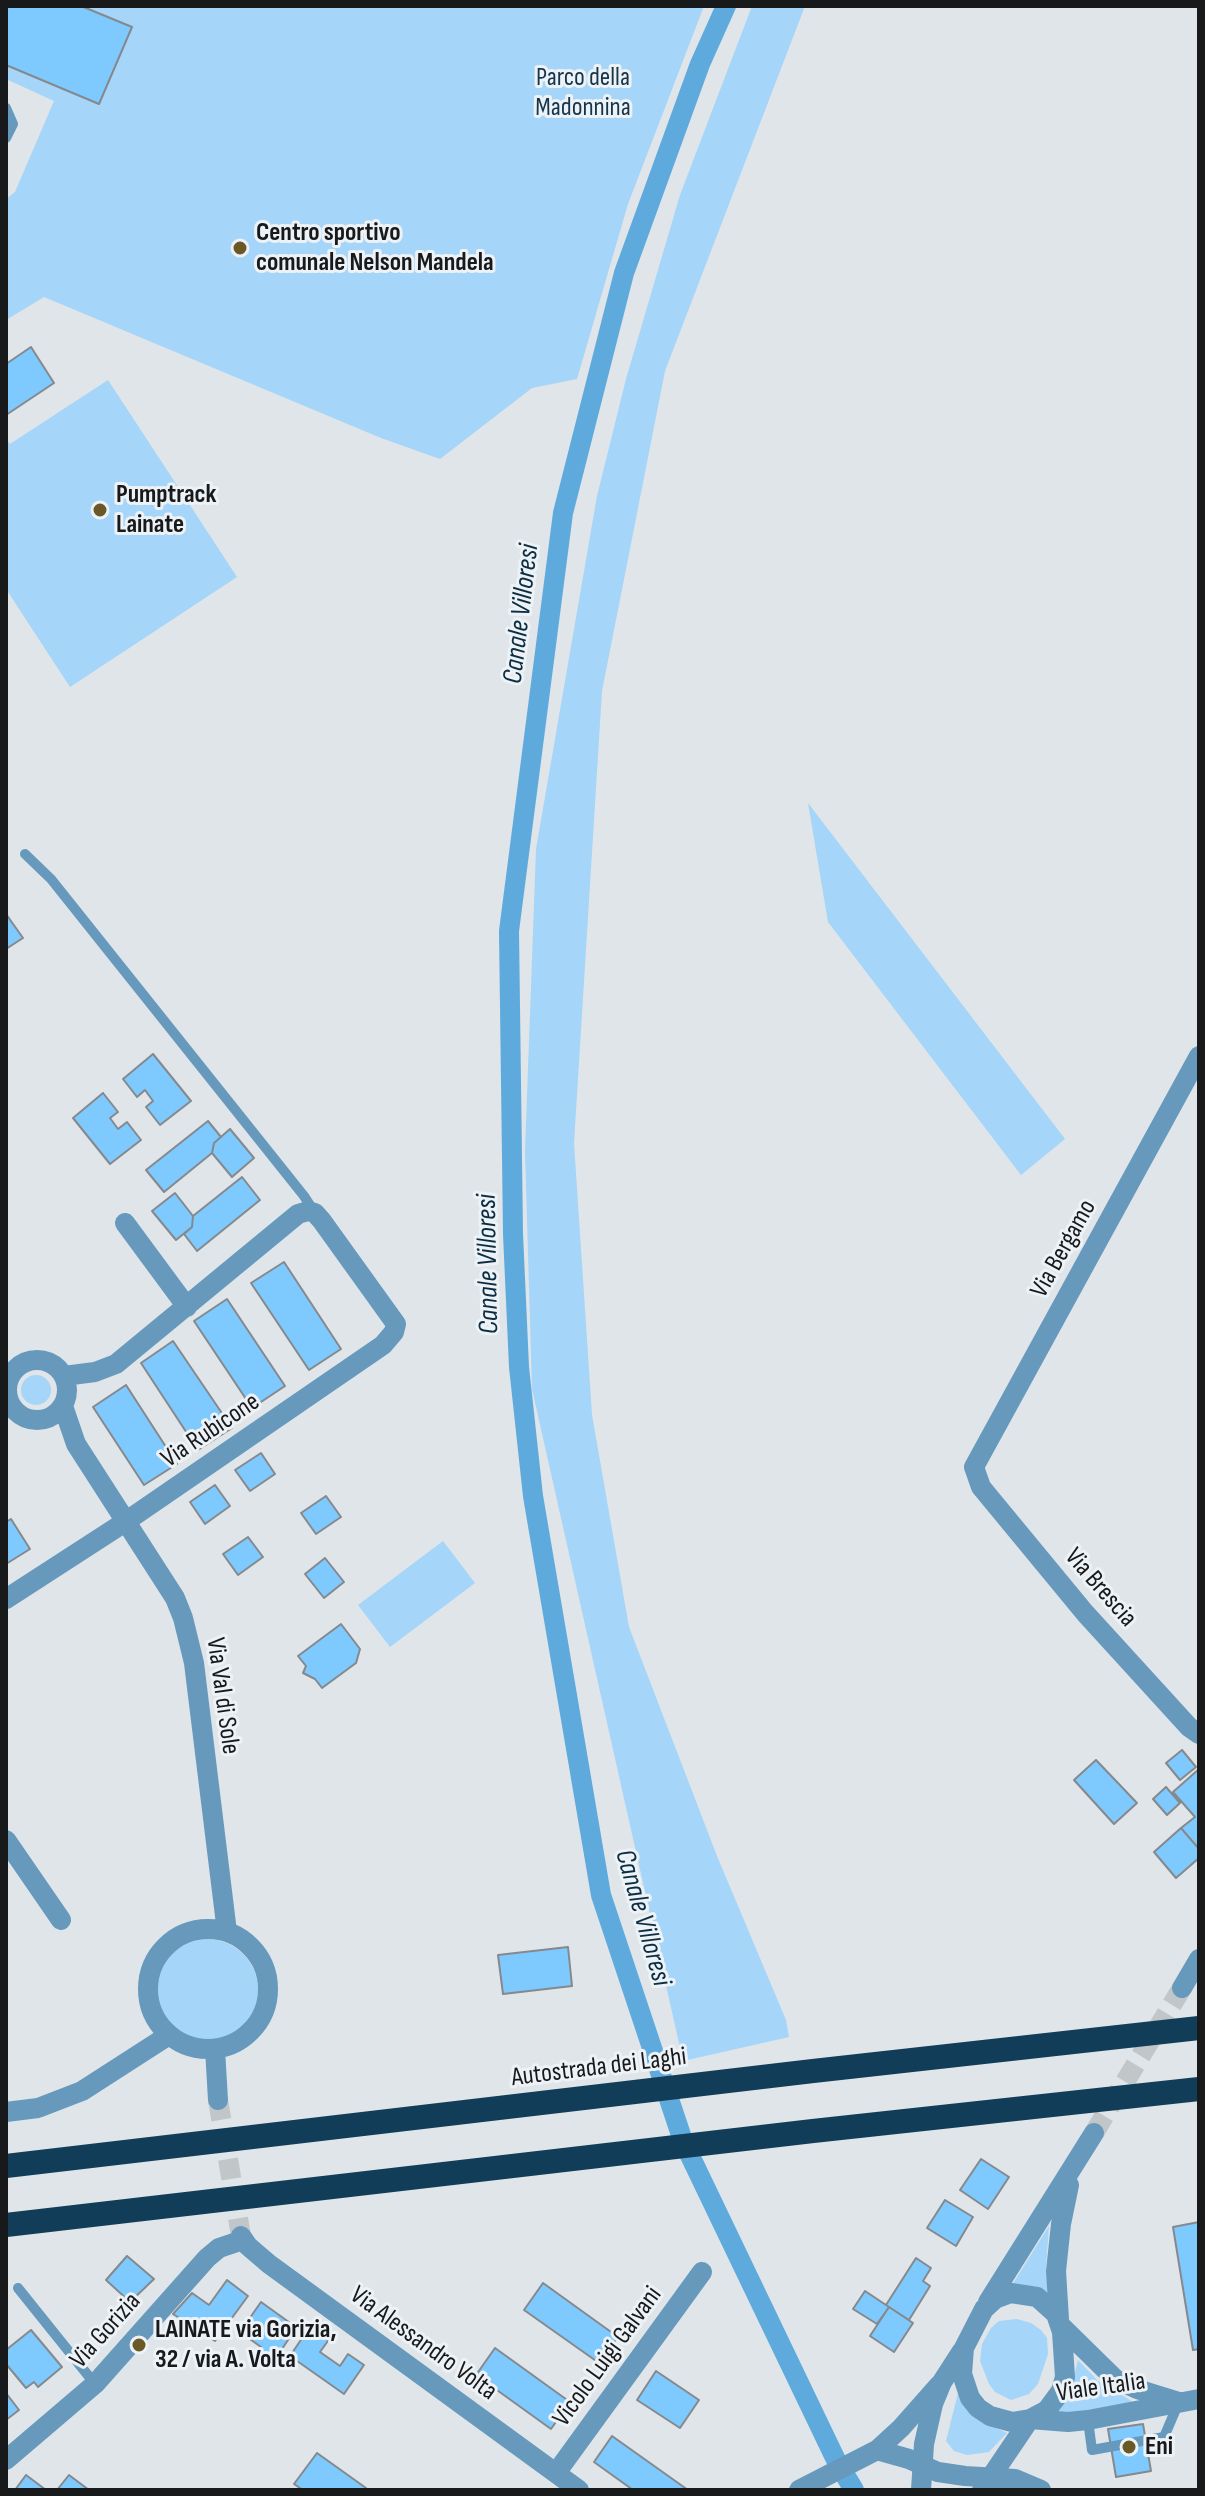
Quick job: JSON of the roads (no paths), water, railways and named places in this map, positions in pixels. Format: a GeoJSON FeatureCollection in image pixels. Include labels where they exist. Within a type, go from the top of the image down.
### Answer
{"type":"FeatureCollection","features":[{"type":"Feature","properties":{"kind":"highway","name":"Autostrada dei Laghi"},"geometry":{"type":"LineString","coordinates":[[6,2166],[1199,2028]]}},
{"type":"Feature","properties":{"kind":"highway"},"geometry":{"type":"LineString","coordinates":[[6,2225],[1199,2089]]}},
{"type":"Feature","properties":{"kind":"street","name":"Via Bergamo"},"geometry":{"type":"LineString","coordinates":[[974,1467],[1199,1056]]}},
{"type":"Feature","properties":{"kind":"street"},"geometry":{"type":"LineString","coordinates":[[64,1376],[95,1372],[121,1361],[298,1214],[308,1211],[318,1217]]}},
{"type":"Feature","properties":{"kind":"street","name":"Via Rubicone"},"geometry":{"type":"LineString","coordinates":[[6,1599],[125,1522],[383,1345],[394,1332],[396,1324],[318,1217]]}},
{"type":"Feature","properties":{"kind":"street"},"geometry":{"type":"LineString","coordinates":[[125,1223],[187,1307]]}},
{"type":"Feature","properties":{"kind":"street"},"geometry":{"type":"LineString","coordinates":[[64,1376],[50,1363],[31,1360],[15,1369],[7,1396],[23,1417],[39,1420],[59,1407],[95,1372]]}},
{"type":"Feature","properties":{"kind":"street"},"geometry":{"type":"LineString","coordinates":[[64,1376],[59,1407],[76,1444],[125,1522]]}},
{"type":"Feature","properties":{"kind":"street","name":"Via Brescia"},"geometry":{"type":"LineString","coordinates":[[974,1467],[981,1487],[1085,1613],[1189,1727],[1199,1734]]}},
{"type":"Feature","properties":{"kind":"street","name":"Via Val di Sole"},"geometry":{"type":"LineString","coordinates":[[125,1522],[175,1598],[187,1631],[194,1663],[220,1893],[217,1930]]}},
{"type":"Feature","properties":{"kind":"street"},"geometry":{"type":"LineString","coordinates":[[6,1840],[61,1920]]}},
{"type":"Feature","properties":{"kind":"street"},"geometry":{"type":"LineString","coordinates":[[217,1930],[243,1940],[256,1952],[265,1968],[267,1994],[259,2020],[248,2034],[233,2044],[199,2049],[183,2044],[158,2023],[148,1993],[152,1969],[164,1948],[176,1938],[217,1930]]}},
{"type":"Feature","properties":{"kind":"street"},"geometry":{"type":"LineString","coordinates":[[1190,1987],[1199,1959]]}},
{"type":"Feature","properties":{"kind":"street"},"geometry":{"type":"LineString","coordinates":[[6,2112],[38,2108],[82,2091],[169,2035]]}},
{"type":"Feature","properties":{"kind":"street"},"geometry":{"type":"LineString","coordinates":[[215,2049],[218,2100]]}},
{"type":"Feature","properties":{"kind":"street"},"geometry":{"type":"LineString","coordinates":[[799,2490],[877,2450],[942,2382],[1094,2133]]}},
{"type":"Feature","properties":{"kind":"street"},"geometry":{"type":"LineString","coordinates":[[964,2348],[964,2387],[978,2408],[1001,2420],[1030,2419],[1047,2410],[1061,2391],[1065,2377],[1057,2258],[1073,2169]]}},
{"type":"Feature","properties":{"kind":"street","name":"Via Gorizia"},"geometry":{"type":"LineString","coordinates":[[6,2460],[95,2384],[207,2258],[219,2248],[242,2238]]}},
{"type":"Feature","properties":{"kind":"street","name":"Via Alessandro Volta"},"geometry":{"type":"LineString","coordinates":[[242,2238],[269,2264],[576,2489]]}},
{"type":"Feature","properties":{"kind":"street","name":"Vicolo Luigi Galvani"},"geometry":{"type":"LineString","coordinates":[[556,2473],[702,2272]]}},
{"type":"Feature","properties":{"kind":"street"},"geometry":{"type":"LineString","coordinates":[[984,2309],[1002,2296],[1021,2293],[1041,2299],[1060,2323]]}},
{"type":"Feature","properties":{"kind":"street","name":"Viale Italia"},"geometry":{"type":"LineString","coordinates":[[1060,2323],[1115,2379],[1189,2400]]}},
{"type":"Feature","properties":{"kind":"street"},"geometry":{"type":"LineString","coordinates":[[921,2490],[927,2424],[942,2382]]}},
{"type":"Feature","properties":{"kind":"street","name":"Viale Italia"},"geometry":{"type":"LineString","coordinates":[[1030,2419],[1088,2420],[1189,2400]]}},
{"type":"Feature","properties":{"kind":"street"},"geometry":{"type":"LineString","coordinates":[[986,2483],[1030,2419]]}},
{"type":"Feature","properties":{"kind":"street"},"geometry":{"type":"LineString","coordinates":[[877,2450],[986,2483],[1015,2479],[1041,2490]]}},
{"type":"Feature","properties":{"kind":"lane"},"geometry":{"type":"LineString","coordinates":[[6,108],[13,124],[6,138]]}},
{"type":"Feature","properties":{"kind":"lane"},"geometry":{"type":"LineString","coordinates":[[25,854],[61,892],[318,1217]]}},
{"type":"Feature","properties":{"kind":"lane"},"geometry":{"type":"LineString","coordinates":[[18,2288],[95,2384]]}},
{"type":"Feature","properties":{"kind":"lane"},"geometry":{"type":"LineString","coordinates":[[1088,2420],[1092,2450],[1164,2437],[1189,2400]]}},
{"type":"Feature","properties":{"kind":"waterway","name":"Canale Villoresi"},"geometry":{"type":"LineString","coordinates":[[726,6],[700,64],[624,273],[563,513],[509,931],[513,1234],[519,1367],[533,1496],[601,1895],[683,2141],[836,2460],[854,2490]]}},
{"type":"Feature","properties":{"kind":"tunnel"},"geometry":{"type":"LineString","coordinates":[[1094,2133],[1182,1988]]}},
{"type":"Feature","properties":{"kind":"tunnel"},"geometry":{"type":"LineString","coordinates":[[218,2100],[241,2236]]}},
{"type":"Feature","properties":{"kind":"place","name":"Centro sportivo comunale Nelson Mandela"},"geometry":{"type":"Point","coordinates":[240,248]}},
{"type":"Feature","properties":{"kind":"place","name":"Pumptrack Lainate"},"geometry":{"type":"Point","coordinates":[100,510]}},
{"type":"Feature","properties":{"kind":"place","name":"LAINATE via Gorizia, 32 / via A. Volta"},"geometry":{"type":"Point","coordinates":[139,2345]}},
{"type":"Feature","properties":{"kind":"place","name":"Eni"},"geometry":{"type":"Point","coordinates":[1129,2447]}},
{"type":"Feature","properties":{"kind":"park label","name":"Parco della Madonnina"},"geometry":{"type":"Point","coordinates":[583,93]}}]}
